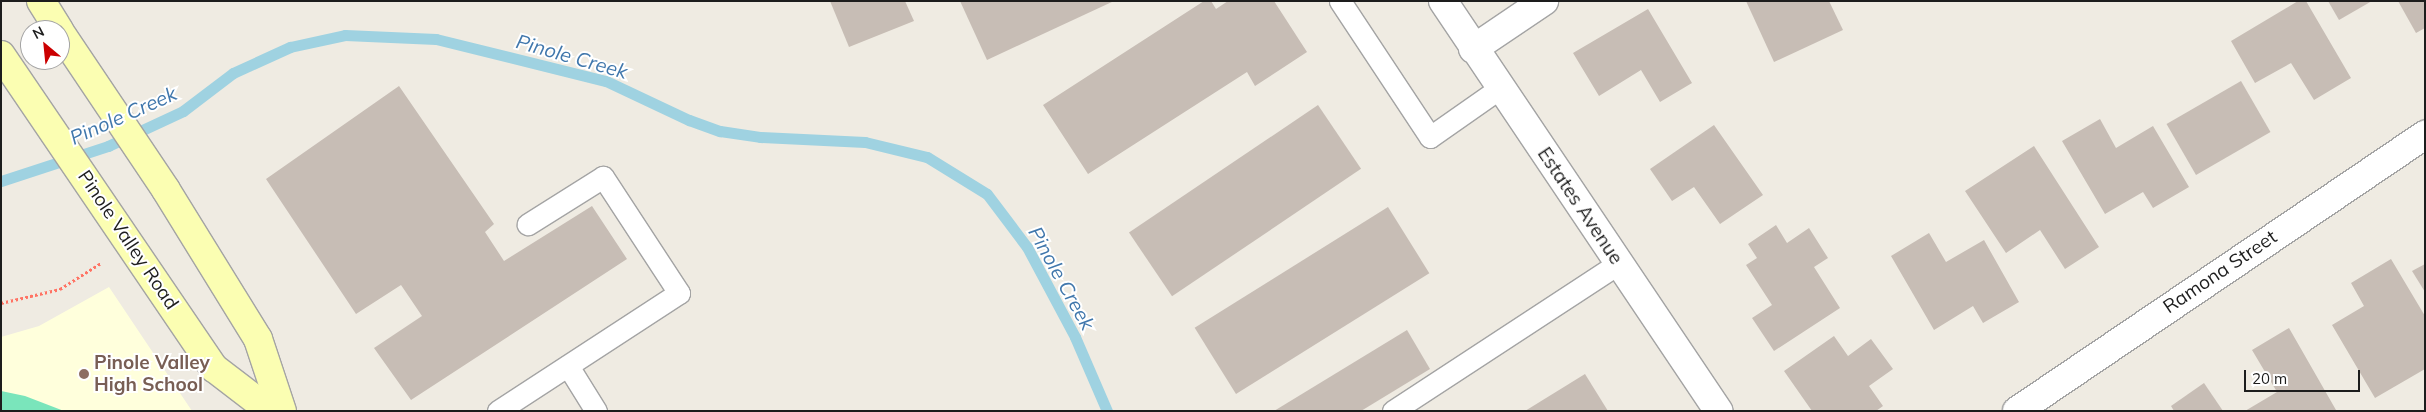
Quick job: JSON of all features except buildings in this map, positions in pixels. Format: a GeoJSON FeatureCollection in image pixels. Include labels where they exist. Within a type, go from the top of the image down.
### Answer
{"type":"FeatureCollection","features":[{"type":"Feature","properties":{"kind":"main road"},"geometry":{"type":"LineString","coordinates":[[41,1],[52,20]]}},
{"type":"Feature","properties":{"kind":"main road"},"geometry":{"type":"LineString","coordinates":[[70,49],[166,190],[258,339],[282,411]]}},
{"type":"Feature","properties":{"kind":"main road","name":"Pinole Valley Road"},"geometry":{"type":"LineString","coordinates":[[1,55],[214,368],[270,411]]}},
{"type":"Feature","properties":{"kind":"street","name":"Estates Avenue"},"geometry":{"type":"LineString","coordinates":[[1443,1],[1718,411]]}},
{"type":"Feature","properties":{"kind":"street"},"geometry":{"type":"LineString","coordinates":[[1474,49],[1544,1]]}},
{"type":"Feature","properties":{"kind":"street","name":"Ramona Street"},"geometry":{"type":"LineString","coordinates":[[2017,411],[2425,135]]}},
{"type":"Feature","properties":{"kind":"lane"},"geometry":{"type":"LineString","coordinates":[[1340,1],[1430,137],[1500,88]]}},
{"type":"Feature","properties":{"kind":"lane"},"geometry":{"type":"LineString","coordinates":[[498,411],[679,293],[603,177],[528,224]]}},
{"type":"Feature","properties":{"kind":"lane"},"geometry":{"type":"LineString","coordinates":[[1393,411],[1619,263]]}},
{"type":"Feature","properties":{"kind":"lane"},"geometry":{"type":"LineString","coordinates":[[568,366],[596,411]]}},
{"type":"Feature","properties":{"kind":"shaded area","name":"Pinole Valley High School"},"geometry":{"type":"Polygon","coordinates":[[[109,287],[192,411],[1,411],[1,337],[39,326],[109,287]]]}},
{"type":"Feature","properties":{"kind":"green space"},"geometry":{"type":"Polygon","coordinates":[[[1,391],[25,396],[64,411],[1,411],[1,391]]]}},
{"type":"Feature","properties":{"kind":"waterway","name":"Pinole Creek"},"geometry":{"type":"LineString","coordinates":[[1,181],[108,146],[183,111],[233,73],[290,47],[345,35],[436,39],[606,81],[689,120],[720,131],[760,137],[865,142],[927,157],[987,194],[1027,247],[1075,337],[1107,411]]}},
{"type":"Feature","properties":{"kind":"place","name":"Pinole Valley High School"},"geometry":{"type":"Point","coordinates":[84,374]}}]}
